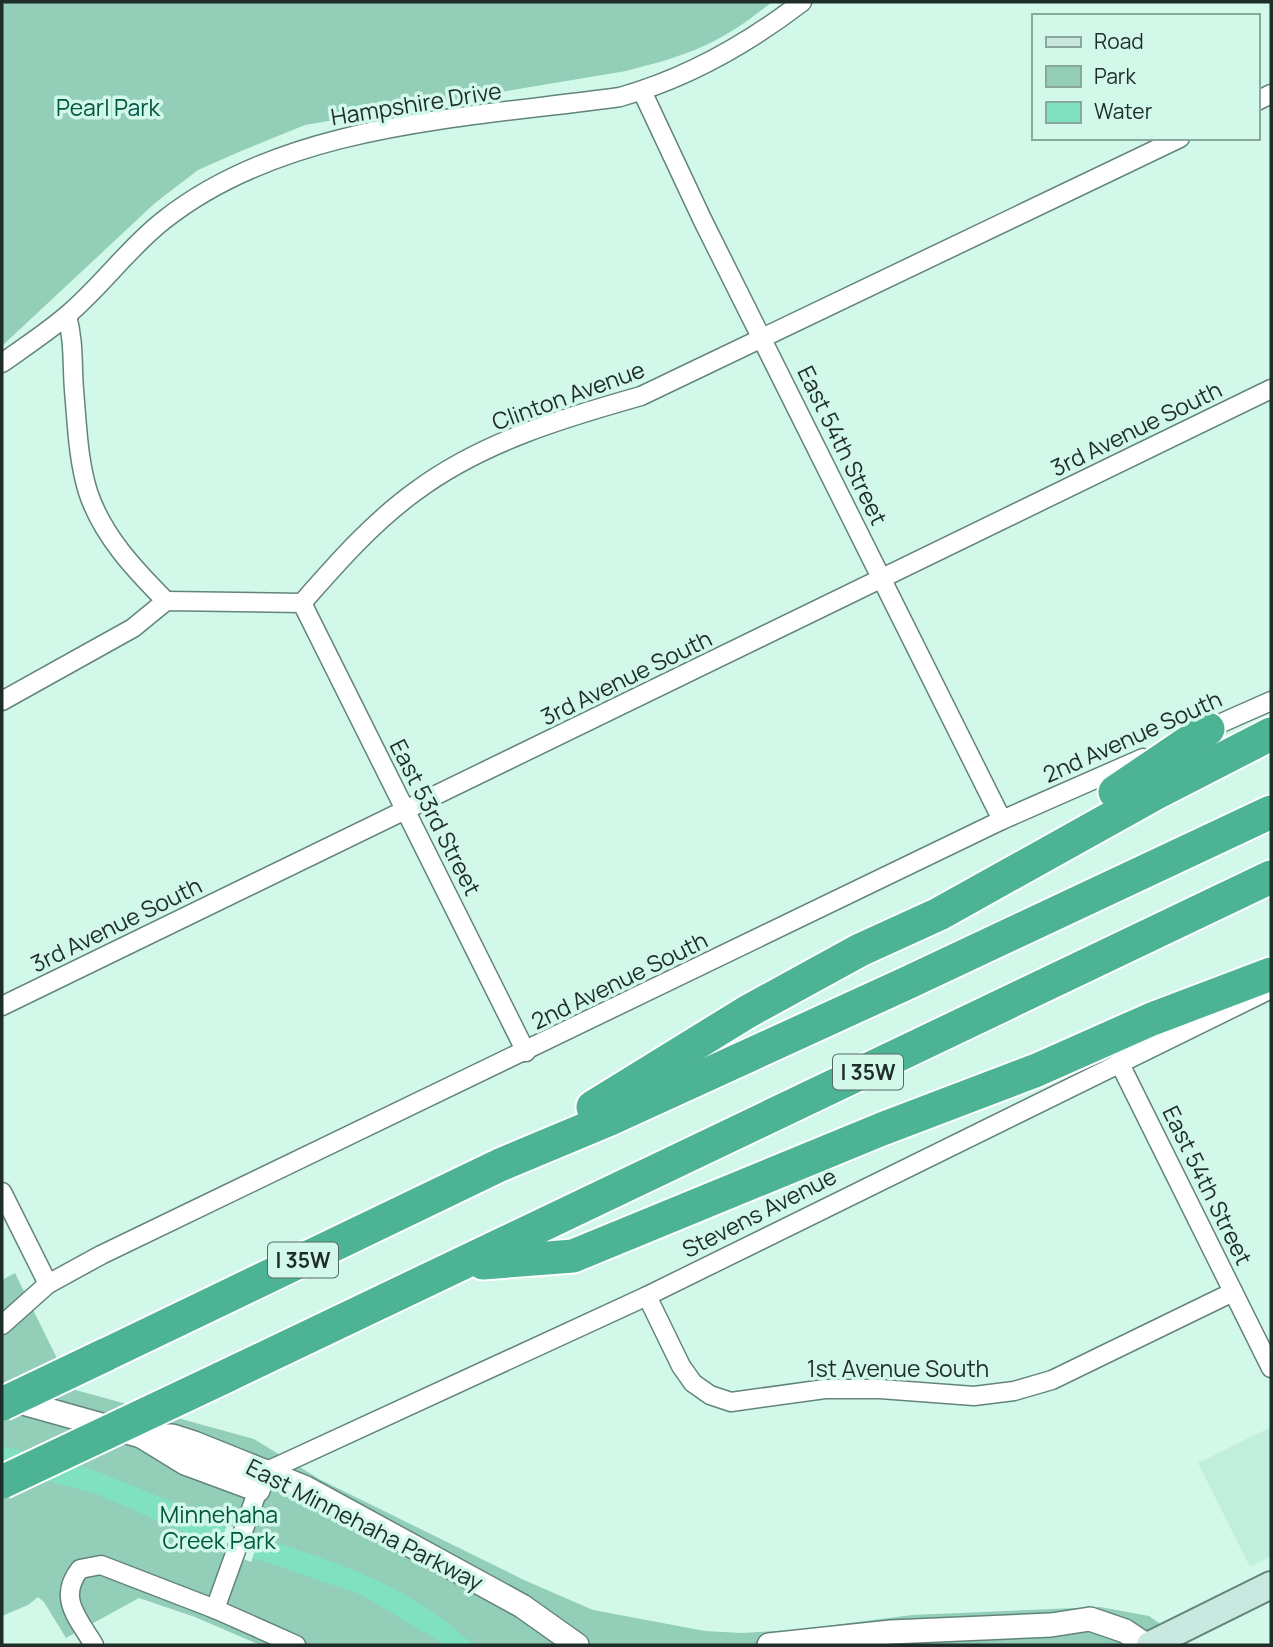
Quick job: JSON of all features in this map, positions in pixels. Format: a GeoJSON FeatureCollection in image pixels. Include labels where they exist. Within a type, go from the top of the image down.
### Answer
{"type":"FeatureCollection","features":[{"type":"Feature","properties":{"kind":"highway"},"geometry":{"type":"LineString","coordinates":[[500,1166],[747,1012],[860,950],[1008,856],[1139,778],[1208,729]]}},
{"type":"Feature","properties":{"kind":"highway"},"geometry":{"type":"LineString","coordinates":[[860,950],[939,914],[1156,793],[1271,734]]}},
{"type":"Feature","properties":{"kind":"highway","name":"I 35W"},"geometry":{"type":"LineString","coordinates":[[2,1404],[500,1166],[610,1119],[907,983],[1271,811]]}},
{"type":"Feature","properties":{"kind":"highway","name":"I 35W"},"geometry":{"type":"LineString","coordinates":[[2,1482],[463,1265],[1271,877]]}},
{"type":"Feature","properties":{"kind":"highway"},"geometry":{"type":"LineString","coordinates":[[463,1265],[573,1256],[883,1129],[1037,1070],[1152,1019],[1271,974]]}},
{"type":"Feature","properties":{"kind":"main road"},"geometry":{"type":"LineString","coordinates":[[1148,1645],[1271,1584]]}},
{"type":"Feature","properties":{"kind":"street","name":"Hampshire Drive"},"geometry":{"type":"LineString","coordinates":[[2,363],[67,316],[164,220],[215,186],[270,161],[327,142],[386,130],[620,97],[642,91],[689,74],[731,51],[802,2]]}},
{"type":"Feature","properties":{"kind":"street","name":"East 54th Street"},"geometry":{"type":"LineString","coordinates":[[642,91],[1002,820]]}},
{"type":"Feature","properties":{"kind":"street","name":"Clinton Avenue"},"geometry":{"type":"LineString","coordinates":[[302,603],[375,524],[416,491],[459,463],[573,416],[641,396],[1176,140]]}},
{"type":"Feature","properties":{"kind":"street"},"geometry":{"type":"LineString","coordinates":[[67,316],[74,342],[76,412],[88,492],[109,535],[127,560],[166,601]]}},
{"type":"Feature","properties":{"kind":"street","name":"3rd Avenue South"},"geometry":{"type":"LineString","coordinates":[[2,1006],[1271,389]]}},
{"type":"Feature","properties":{"kind":"street"},"geometry":{"type":"LineString","coordinates":[[2,701],[132,628],[166,601],[302,603]]}},
{"type":"Feature","properties":{"kind":"street","name":"East 53rd Street"},"geometry":{"type":"LineString","coordinates":[[302,603],[526,1052]]}},
{"type":"Feature","properties":{"kind":"street","name":"2nd Avenue South"},"geometry":{"type":"LineString","coordinates":[[2,1325],[48,1284],[101,1255],[1002,820],[1271,701]]}},
{"type":"Feature","properties":{"kind":"street","name":"Stevens Avenue"},"geometry":{"type":"LineString","coordinates":[[262,1481],[647,1296],[1271,989]]}},
{"type":"Feature","properties":{"kind":"street","name":"East 54th Street"},"geometry":{"type":"LineString","coordinates":[[1119,1062],[1271,1367]]}},
{"type":"Feature","properties":{"kind":"street"},"geometry":{"type":"LineString","coordinates":[[2,1192],[48,1284]]}},
{"type":"Feature","properties":{"kind":"street","name":"1st Avenue South"},"geometry":{"type":"LineString","coordinates":[[647,1296],[681,1366],[693,1383],[710,1395],[731,1402],[825,1390],[880,1389],[974,1396],[1014,1391],[1052,1380],[1233,1292]]}},
{"type":"Feature","properties":{"kind":"street","name":"East Minnehaha Parkway"},"geometry":{"type":"LineString","coordinates":[[2,1397],[141,1436],[185,1463],[306,1488],[522,1606],[577,1645]]}},
{"type":"Feature","properties":{"kind":"street"},"geometry":{"type":"LineString","coordinates":[[215,1609],[262,1481]]}},
{"type":"Feature","properties":{"kind":"street"},"geometry":{"type":"LineString","coordinates":[[94,1645],[69,1598],[70,1585],[80,1569],[101,1565],[215,1609],[296,1645]]}},
{"type":"Feature","properties":{"kind":"street"},"geometry":{"type":"LineString","coordinates":[[769,1645],[903,1631],[1051,1625],[1090,1619],[1116,1627],[1148,1645]]}},
{"type":"Feature","properties":{"kind":"shaded area"},"geometry":{"type":"Polygon","coordinates":[[[1271,1427],[1271,1556],[1250,1567],[1198,1463],[1271,1427]]]}},
{"type":"Feature","properties":{"kind":"green space","name":"Pearl Park"},"geometry":{"type":"Polygon","coordinates":[[[2,2],[772,2],[720,38],[668,59],[626,71],[305,125],[198,170],[155,203],[2,346],[2,2]]]}},
{"type":"Feature","properties":{"kind":"green space","name":"Minnehaha Creek Park"},"geometry":{"type":"Polygon","coordinates":[[[15,1273],[72,1389],[254,1439],[319,1479],[524,1580],[593,1610],[705,1631],[741,1633],[796,1630],[912,1615],[1100,1607],[1149,1616],[1190,1645],[260,1645],[195,1617],[139,1598],[66,1638],[44,1602],[38,1597],[28,1605],[2,1616],[2,1280],[15,1273]]]}},
{"type":"Feature","properties":{"kind":"water"},"geometry":{"type":"Polygon","coordinates":[[[2,1446],[83,1466],[210,1517],[217,1525],[353,1570],[417,1602],[473,1645],[445,1645],[362,1595],[202,1540],[99,1495],[2,1468],[2,1446]]]}},
{"type":"Feature","properties":{"kind":"pier"},"geometry":{"type":"Polygon","coordinates":[[[227,1525],[261,1535],[251,1562],[218,1549],[227,1525]]]}}]}
